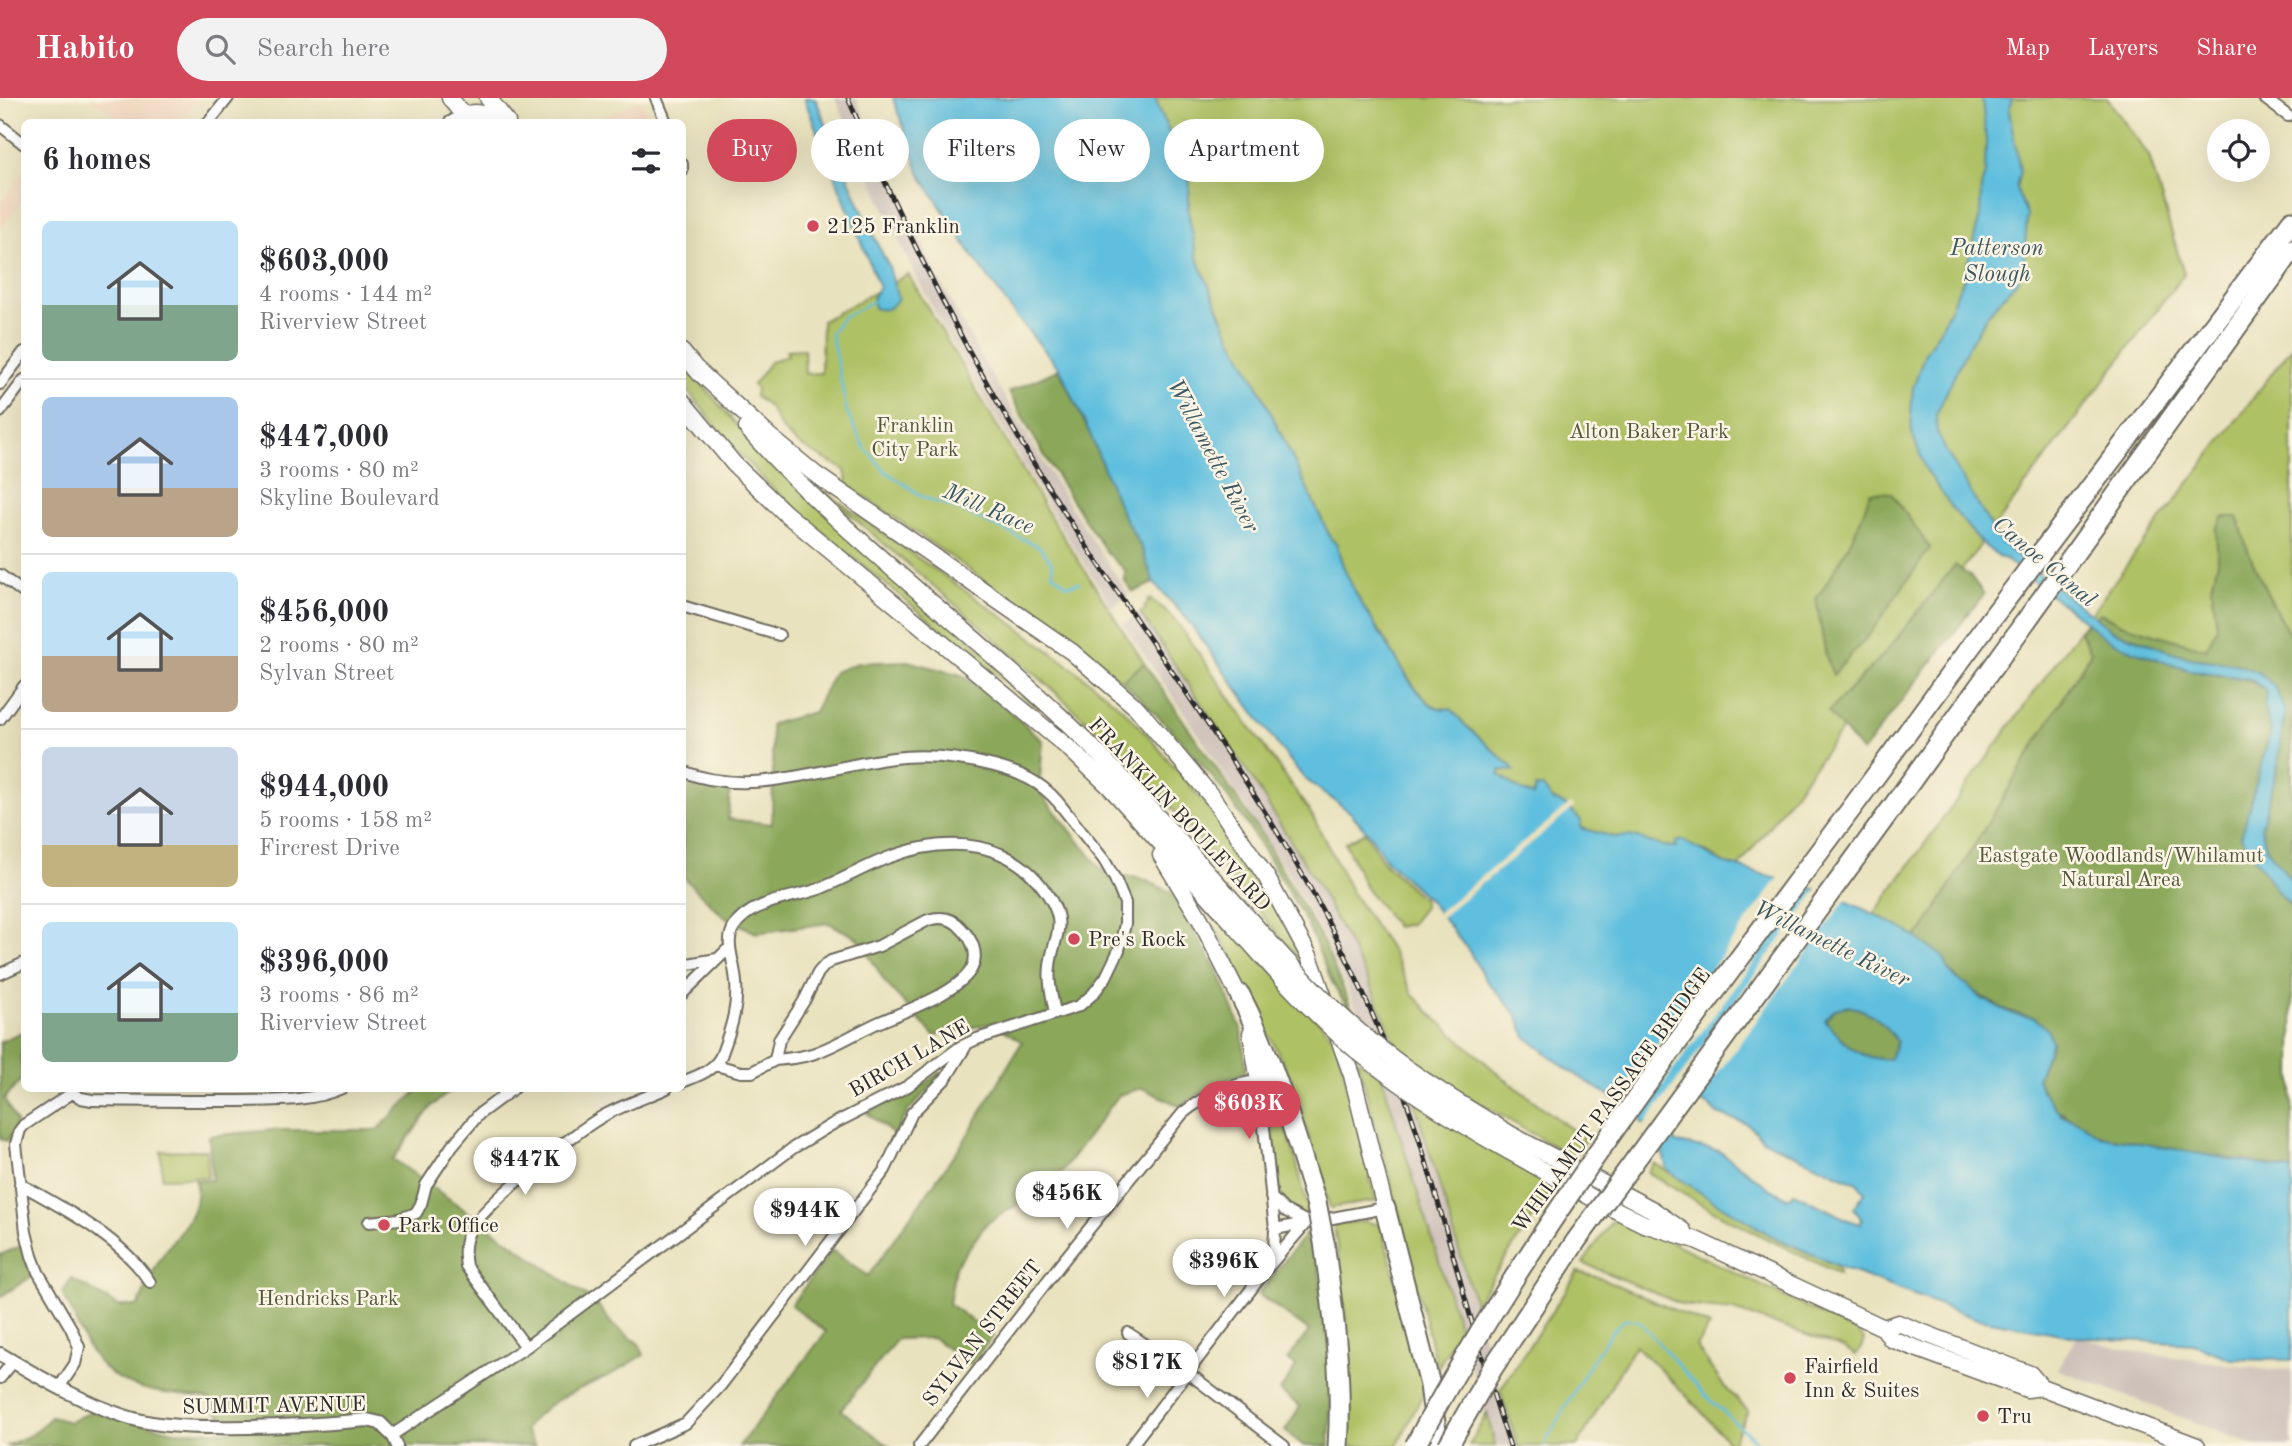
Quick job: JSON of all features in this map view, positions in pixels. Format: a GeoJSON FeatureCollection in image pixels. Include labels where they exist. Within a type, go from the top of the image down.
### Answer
{"type":"FeatureCollection","features":[{"type":"Feature","properties":{"kind":"highway","name":"WHILAMUT PASSAGE BRIDGE"},"geometry":{"type":"LineString","coordinates":[[1415,1446],[1478,1334],[1617,1126],[1988,623],[2292,221]]}},
{"type":"Feature","properties":{"kind":"highway"},"geometry":{"type":"LineString","coordinates":[[1448,1446],[1504,1349],[1576,1241],[1889,812],[2292,250]]}},
{"type":"Feature","properties":{"kind":"highway"},"geometry":{"type":"LineString","coordinates":[[1240,995],[1261,1035],[1275,1070],[1316,1202],[1335,1326],[1340,1412],[1338,1446]]}},
{"type":"Feature","properties":{"kind":"highway"},"geometry":{"type":"LineString","coordinates":[[1385,1208],[1430,1385],[1438,1446]]}},
{"type":"Feature","properties":{"kind":"main road"},"geometry":{"type":"LineString","coordinates":[[450,98],[460,119]]}},
{"type":"Feature","properties":{"kind":"main road"},"geometry":{"type":"LineString","coordinates":[[488,98],[505,119]]}},
{"type":"Feature","properties":{"kind":"main road"},"geometry":{"type":"LineString","coordinates":[[462,119],[477,112],[491,119]]}},
{"type":"Feature","properties":{"kind":"main road","name":"FRANKLIN BOULEVARD"},"geometry":{"type":"LineString","coordinates":[[686,357],[775,460],[805,490],[1061,716],[1117,773],[1301,998],[1355,1049],[1398,1082],[1458,1122],[1511,1144],[1596,1200],[1644,1224],[1696,1240],[1884,1328],[1891,1339],[2027,1389],[2041,1387],[2197,1446]]}},
{"type":"Feature","properties":{"kind":"main road"},"geometry":{"type":"LineString","coordinates":[[695,368],[815,474],[1072,652],[1137,708],[1212,797],[1267,877],[1309,956],[1352,1075],[1385,1208]]}},
{"type":"Feature","properties":{"kind":"main road","name":"FRANKLIN BOULEVARD"},"geometry":{"type":"LineString","coordinates":[[686,406],[734,464],[785,513],[1030,714],[1109,786],[1141,824],[1211,888]]}},
{"type":"Feature","properties":{"kind":"main road"},"geometry":{"type":"LineString","coordinates":[[1141,824],[1200,919],[1240,995],[1255,1049],[1259,1081]]}},
{"type":"Feature","properties":{"kind":"street"},"geometry":{"type":"LineString","coordinates":[[211,119],[228,98]]}},
{"type":"Feature","properties":{"kind":"street"},"geometry":{"type":"LineString","coordinates":[[656,98],[665,119]]}},
{"type":"Feature","properties":{"kind":"street"},"geometry":{"type":"LineString","coordinates":[[2264,98],[2288,116]]}},
{"type":"Feature","properties":{"kind":"street"},"geometry":{"type":"LineString","coordinates":[[0,125],[21,142]]}},
{"type":"Feature","properties":{"kind":"street"},"geometry":{"type":"LineString","coordinates":[[0,384],[21,356]]}},
{"type":"Feature","properties":{"kind":"street"},"geometry":{"type":"LineString","coordinates":[[0,412],[21,384]]}},
{"type":"Feature","properties":{"kind":"street"},"geometry":{"type":"LineString","coordinates":[[0,575],[21,591]]}},
{"type":"Feature","properties":{"kind":"street"},"geometry":{"type":"LineString","coordinates":[[686,607],[779,635]]}},
{"type":"Feature","properties":{"kind":"street"},"geometry":{"type":"LineString","coordinates":[[0,719],[21,690]]}},
{"type":"Feature","properties":{"kind":"street","name":"BIRCH LANE"},"geometry":{"type":"LineString","coordinates":[[395,1440],[526,1347],[770,1163],[831,1125],[908,1086],[935,1067],[950,1052],[1079,1006],[1098,988],[1116,959],[1126,915],[1121,892],[1104,860],[1058,802],[1040,784],[1012,771],[945,758],[896,758],[780,780],[738,783],[716,782],[686,772]]}},
{"type":"Feature","properties":{"kind":"street"},"geometry":{"type":"LineString","coordinates":[[686,1080],[716,1065],[728,1035],[738,987],[730,947],[733,929],[749,913],[768,904],[820,888],[887,858],[942,845],[970,845],[998,852],[1021,864],[1043,888],[1059,919],[1058,937],[1049,973],[1055,1013]]}},
{"type":"Feature","properties":{"kind":"street"},"geometry":{"type":"LineString","coordinates":[[716,1065],[752,1072],[775,1060],[797,1058],[829,1048],[936,997],[960,981],[972,967],[975,958],[971,941],[957,924],[949,919],[928,919],[880,946],[831,961],[818,973],[779,1040],[775,1060]]}},
{"type":"Feature","properties":{"kind":"street"},"geometry":{"type":"LineString","coordinates":[[686,990],[730,947]]}},
{"type":"Feature","properties":{"kind":"street"},"geometry":{"type":"LineString","coordinates":[[686,964],[717,959]]}},
{"type":"Feature","properties":{"kind":"street"},"geometry":{"type":"LineString","coordinates":[[0,974],[21,964]]}},
{"type":"Feature","properties":{"kind":"street"},"geometry":{"type":"LineString","coordinates":[[634,1446],[685,1423],[721,1385],[885,1170],[912,1113],[946,1078],[967,1044]]}},
{"type":"Feature","properties":{"kind":"street"},"geometry":{"type":"LineString","coordinates":[[1259,1081],[1275,1229],[1274,1250],[1269,1266]]}},
{"type":"Feature","properties":{"kind":"street","name":"SYLVAN STREET"},"geometry":{"type":"LineString","coordinates":[[919,1446],[1183,1113],[1202,1099],[1220,1091],[1242,1083],[1259,1081]]}},
{"type":"Feature","properties":{"kind":"street"},"geometry":{"type":"LineString","coordinates":[[60,1386],[75,1364],[79,1348],[32,1256],[26,1232],[16,1144],[20,1130],[71,1092]]}},
{"type":"Feature","properties":{"kind":"street"},"geometry":{"type":"LineString","coordinates":[[73,1092],[81,1098],[92,1100],[257,1101],[316,1097],[330,1092]]}},
{"type":"Feature","properties":{"kind":"street"},"geometry":{"type":"LineString","coordinates":[[369,1222],[400,1219],[416,1213],[426,1185],[452,1146],[479,1114],[509,1092]]}},
{"type":"Feature","properties":{"kind":"street"},"geometry":{"type":"LineString","coordinates":[[526,1347],[466,1266],[464,1254],[468,1235],[493,1204],[572,1135],[607,1114],[658,1092]]}},
{"type":"Feature","properties":{"kind":"street"},"geometry":{"type":"LineString","coordinates":[[20,1184],[95,1228],[150,1282]]}},
{"type":"Feature","properties":{"kind":"street"},"geometry":{"type":"LineString","coordinates":[[1271,1197],[1284,1210],[1307,1222]]}},
{"type":"Feature","properties":{"kind":"street"},"geometry":{"type":"LineString","coordinates":[[1275,1229],[1385,1208]]}},
{"type":"Feature","properties":{"kind":"street"},"geometry":{"type":"LineString","coordinates":[[1131,1446],[1269,1266],[1307,1222]]}},
{"type":"Feature","properties":{"kind":"street"},"geometry":{"type":"LineString","coordinates":[[1128,1333],[1187,1372],[1284,1446]]}},
{"type":"Feature","properties":{"kind":"street","name":"SUMMIT AVENUE"},"geometry":{"type":"LineString","coordinates":[[0,1354],[115,1413],[152,1423],[188,1427],[260,1428],[367,1420],[380,1423],[395,1440]]}},
{"type":"Feature","properties":{"kind":"street"},"geometry":{"type":"LineString","coordinates":[[0,1378],[13,1362]]}},
{"type":"Feature","properties":{"kind":"shaded area"},"geometry":{"type":"Polygon","coordinates":[[[91,98],[198,98],[182,119],[118,119],[91,98]]]}},
{"type":"Feature","properties":{"kind":"shaded area"},"geometry":{"type":"Polygon","coordinates":[[[835,98],[856,98],[865,119],[844,119],[835,98]]]}},
{"type":"Feature","properties":{"kind":"shaded area"},"geometry":{"type":"Polygon","coordinates":[[[641,100],[650,119],[597,119],[641,100]]]}},
{"type":"Feature","properties":{"kind":"shaded area"},"geometry":{"type":"Polygon","coordinates":[[[21,175],[21,203],[0,231],[0,203],[21,175]]]}},
{"type":"Feature","properties":{"kind":"shaded area"},"geometry":{"type":"Polygon","coordinates":[[[873,182],[892,182],[977,350],[1061,492],[1129,595],[1112,607],[1055,518],[946,333],[910,265],[873,182]]]}},
{"type":"Feature","properties":{"kind":"shaded area"},"geometry":{"type":"Polygon","coordinates":[[[1141,613],[1295,848],[1367,978],[1417,1114],[1516,1446],[1495,1446],[1383,1077],[1358,1012],[1324,938],[1286,870],[1123,624],[1141,613]]]}},
{"type":"Feature","properties":{"kind":"shaded area"},"geometry":{"type":"Polygon","coordinates":[[[2077,1337],[2131,1351],[2268,1370],[2292,1369],[2292,1446],[2256,1446],[2057,1369],[2077,1337]]]}},
{"type":"Feature","properties":{"kind":"green space","name":"Alton Baker Park"},"geometry":{"type":"Polygon","coordinates":[[[1155,98],[2107,98],[2149,156],[2184,274],[1738,868],[1723,863],[1703,850],[1662,846],[1630,836],[1613,837],[1581,828],[1572,814],[1556,801],[1536,788],[1533,796],[1523,792],[1499,774],[1501,769],[1509,771],[1513,768],[1461,720],[1435,707],[1414,687],[1350,583],[1337,544],[1331,539],[1260,390],[1226,327],[1197,257],[1188,211],[1190,182],[1324,182],[1324,119],[1164,120],[1155,98]]]}},
{"type":"Feature","properties":{"kind":"green space","name":"Franklin City Park"},"geometry":{"type":"Polygon","coordinates":[[[908,274],[1048,513],[1144,663],[1122,681],[1084,650],[848,485],[845,470],[796,442],[783,430],[769,408],[755,397],[756,389],[753,385],[770,362],[788,355],[786,350],[804,349],[805,374],[821,373],[822,321],[908,274]]]}},
{"type":"Feature","properties":{"kind":"green space","name":"Eastgate Woodlands/Whilamut Natural Area"},"geometry":{"type":"Polygon","coordinates":[[[2292,347],[2292,1170],[1942,956],[1907,931],[1874,914],[2125,567],[2292,347]]]}},
{"type":"Feature","properties":{"kind":"green space"},"geometry":{"type":"Polygon","coordinates":[[[686,366],[748,438],[1043,705],[1039,709],[823,533],[770,486],[734,448],[686,389],[686,366]]]}},
{"type":"Feature","properties":{"kind":"green space"},"geometry":{"type":"Polygon","coordinates":[[[1059,369],[1090,434],[1121,511],[1142,549],[1154,583],[1133,592],[1125,581],[1125,570],[1106,551],[1080,512],[1009,392],[1059,369]]]}},
{"type":"Feature","properties":{"kind":"green space"},"geometry":{"type":"Polygon","coordinates":[[[804,475],[1037,641],[1128,714],[1190,785],[1227,833],[1277,909],[1304,964],[1189,827],[1115,748],[1001,643],[804,475]]]}},
{"type":"Feature","properties":{"kind":"green space"},"geometry":{"type":"Polygon","coordinates":[[[1870,492],[1891,493],[1930,548],[1869,635],[1833,675],[1826,656],[1816,599],[1848,547],[1870,492]]]}},
{"type":"Feature","properties":{"kind":"green space","name":"Eastgate Woodlands/Whilamut Natural Area"},"geometry":{"type":"Polygon","coordinates":[[[2223,517],[2237,517],[2247,549],[2263,584],[2292,635],[2292,881],[2266,847],[2261,827],[2277,770],[2285,711],[2275,687],[2236,664],[2190,658],[2114,631],[2108,639],[2179,667],[2247,680],[2266,690],[2264,708],[2271,730],[2241,837],[2278,891],[2292,906],[2292,1170],[2100,1136],[2071,1119],[2048,1100],[2037,1078],[2052,1043],[2035,1018],[1999,1007],[1983,998],[1955,976],[1915,936],[1924,929],[2091,652],[2079,630],[2100,613],[2121,624],[2206,649],[2217,628],[2212,587],[2218,561],[2216,530],[2223,517]]]}},
{"type":"Feature","properties":{"kind":"green space"},"geometry":{"type":"Polygon","coordinates":[[[1955,565],[1971,577],[1984,594],[1862,752],[1828,712],[1885,653],[1955,565]]]}},
{"type":"Feature","properties":{"kind":"green space"},"geometry":{"type":"Polygon","coordinates":[[[1150,599],[1178,624],[1312,815],[1351,891],[1393,953],[1413,995],[1502,1077],[1586,1140],[1572,1157],[1454,1088],[1398,1050],[1369,982],[1316,882],[1249,774],[1140,613],[1146,610],[1144,606],[1150,599]]]}},
{"type":"Feature","properties":{"kind":"green space"},"geometry":{"type":"Polygon","coordinates":[[[907,661],[961,675],[991,694],[1043,741],[1039,791],[1105,874],[1140,878],[1171,892],[1220,976],[1242,1031],[1246,1071],[1180,1106],[1142,1088],[1119,1095],[1062,1171],[1025,1200],[987,1223],[955,1267],[949,1304],[993,1336],[970,1365],[933,1338],[897,1339],[841,1410],[889,1446],[739,1446],[826,1332],[791,1305],[832,1250],[868,1276],[964,1141],[1022,1042],[993,1023],[934,1036],[885,982],[859,939],[829,923],[756,933],[723,916],[686,880],[686,781],[730,790],[728,819],[772,824],[771,724],[814,712],[834,672],[858,663],[907,661]]]}},
{"type":"Feature","properties":{"kind":"green space"},"geometry":{"type":"Polygon","coordinates":[[[1144,663],[1264,838],[1324,944],[1353,1012],[1330,978],[1308,925],[1240,814],[1192,753],[1122,681],[1144,663]]]}},
{"type":"Feature","properties":{"kind":"green space"},"geometry":{"type":"Polygon","coordinates":[[[1365,832],[1384,863],[1423,899],[1424,907],[1411,924],[1396,927],[1366,888],[1345,843],[1365,832]]]}},
{"type":"Feature","properties":{"kind":"green space"},"geometry":{"type":"Polygon","coordinates":[[[1204,897],[1336,1040],[1376,1201],[1330,1208],[1292,1081],[1225,944],[1199,900],[1204,897]]]}},
{"type":"Feature","properties":{"kind":"green space"},"geometry":{"type":"Polygon","coordinates":[[[1847,1006],[1870,1014],[1892,1035],[1897,1042],[1889,1060],[1859,1053],[1825,1020],[1835,1009],[1847,1006]]]}},
{"type":"Feature","properties":{"kind":"green space"},"geometry":{"type":"Polygon","coordinates":[[[21,1032],[21,1080],[4,1099],[17,1122],[8,1141],[0,1139],[0,1042],[21,1032]]]}},
{"type":"Feature","properties":{"kind":"green space"},"geometry":{"type":"Polygon","coordinates":[[[1357,1059],[1382,1077],[1460,1329],[1437,1369],[1396,1200],[1357,1059]]]}},
{"type":"Feature","properties":{"kind":"green space"},"geometry":{"type":"Polygon","coordinates":[[[940,1072],[943,1074],[909,1110],[894,1135],[867,1113],[922,1086],[940,1072]]]}},
{"type":"Feature","properties":{"kind":"green space"},"geometry":{"type":"Polygon","coordinates":[[[1266,1072],[1296,1160],[1309,1214],[1292,1209],[1280,1194],[1266,1072]]]}},
{"type":"Feature","properties":{"kind":"green space","name":"Hendricks Park"},"geometry":{"type":"Polygon","coordinates":[[[416,1092],[449,1092],[432,1106],[393,1159],[597,1304],[612,1324],[639,1344],[644,1355],[549,1405],[525,1430],[535,1446],[6,1446],[33,1434],[51,1417],[70,1422],[91,1411],[174,1431],[232,1431],[207,1398],[156,1392],[125,1382],[111,1373],[98,1362],[88,1347],[62,1293],[72,1279],[119,1306],[138,1306],[159,1261],[191,1214],[195,1204],[195,1180],[212,1180],[209,1136],[272,1130],[377,1130],[416,1092]]]}},
{"type":"Feature","properties":{"kind":"green space"},"geometry":{"type":"Polygon","coordinates":[[[1414,1100],[1555,1184],[1475,1304],[1414,1100]]]}},
{"type":"Feature","properties":{"kind":"green space"},"geometry":{"type":"Polygon","coordinates":[[[207,1150],[208,1177],[162,1178],[161,1151],[207,1150]]]}},
{"type":"Feature","properties":{"kind":"green space"},"geometry":{"type":"Polygon","coordinates":[[[1654,1163],[1774,1237],[1838,1266],[1839,1274],[1671,1187],[1648,1172],[1654,1163]]]}},
{"type":"Feature","properties":{"kind":"green space"},"geometry":{"type":"Polygon","coordinates":[[[1616,1215],[1857,1332],[1864,1339],[1862,1346],[1856,1355],[1844,1348],[1734,1310],[1683,1305],[1583,1263],[1616,1215]]]}},
{"type":"Feature","properties":{"kind":"green space"},"geometry":{"type":"Polygon","coordinates":[[[1363,1221],[1381,1225],[1425,1390],[1397,1446],[1347,1446],[1349,1363],[1334,1225],[1363,1221]]]}},
{"type":"Feature","properties":{"kind":"green space"},"geometry":{"type":"Polygon","coordinates":[[[1312,1229],[1328,1337],[1331,1392],[1329,1446],[1304,1446],[1285,1431],[1300,1407],[1280,1391],[1296,1367],[1287,1360],[1309,1331],[1258,1294],[1312,1229]]]}},
{"type":"Feature","properties":{"kind":"green space"},"geometry":{"type":"Polygon","coordinates":[[[21,1246],[32,1276],[0,1297],[0,1255],[21,1246]]]}},
{"type":"Feature","properties":{"kind":"green space"},"geometry":{"type":"Polygon","coordinates":[[[1578,1272],[1601,1278],[1710,1326],[1696,1346],[1723,1385],[1748,1411],[1731,1445],[1690,1399],[1635,1345],[1577,1446],[1518,1446],[1500,1390],[1578,1272]]]}},
{"type":"Feature","properties":{"kind":"green space"},"geometry":{"type":"Polygon","coordinates":[[[1487,1413],[1495,1446],[1469,1446],[1487,1413]]]}},
{"type":"Feature","properties":{"kind":"water"},"geometry":{"type":"Polygon","coordinates":[[[804,98],[815,98],[824,119],[812,119],[804,98]]]}},
{"type":"Feature","properties":{"kind":"water","name":"Willamette River"},"geometry":{"type":"Polygon","coordinates":[[[893,98],[1155,98],[1164,120],[1164,182],[1190,182],[1188,211],[1197,257],[1226,327],[1260,390],[1331,539],[1337,544],[1352,585],[1407,677],[1421,695],[1434,706],[1451,709],[1514,771],[1501,770],[1499,774],[1533,796],[1536,788],[1543,787],[1553,801],[1565,805],[1581,820],[1581,828],[1613,837],[1630,836],[1662,846],[1676,847],[1676,842],[1682,840],[1723,863],[1828,893],[1907,931],[1942,956],[1947,969],[1956,979],[1968,985],[1980,998],[2015,1015],[2035,1018],[2048,1030],[2052,1042],[2037,1078],[2041,1090],[2062,1116],[2081,1123],[2100,1136],[2292,1170],[2292,1360],[2231,1359],[2194,1344],[2077,1337],[1974,1318],[1838,1266],[1774,1237],[1667,1170],[1663,1154],[1649,1129],[1624,1105],[1567,1069],[1526,1037],[1517,1015],[1485,979],[1469,951],[1428,899],[1387,861],[1370,835],[1350,812],[1304,778],[1185,617],[1154,583],[1142,549],[1121,511],[1060,369],[1015,315],[925,182],[1040,182],[1040,119],[923,119],[923,179],[909,143],[909,119],[900,119],[893,98]],[[1847,1006],[1835,1009],[1825,1020],[1859,1053],[1889,1060],[1897,1042],[1882,1023],[1856,1008],[1847,1006]],[[1691,1097],[1660,1123],[1677,1143],[1719,1151],[1769,1188],[1789,1199],[1794,1193],[1861,1224],[1862,1220],[1854,1208],[1865,1192],[1857,1183],[1763,1140],[1748,1124],[1717,1114],[1710,1106],[1691,1097]]]}},
{"type":"Feature","properties":{"kind":"water","name":"Patterson Slough"},"geometry":{"type":"Polygon","coordinates":[[[1982,98],[2012,98],[2009,111],[2020,171],[2016,188],[2027,215],[2024,267],[2017,281],[1988,314],[1967,349],[1936,415],[1937,432],[1999,540],[2113,631],[2190,658],[2236,664],[2260,673],[2275,687],[2285,711],[2277,770],[2261,827],[2266,847],[2292,881],[2292,906],[2278,892],[2241,837],[2271,730],[2264,708],[2266,690],[2250,679],[2190,670],[2107,639],[1980,542],[1925,468],[1912,433],[1913,388],[1925,353],[1941,328],[1963,280],[1980,216],[1986,141],[1982,98]]]}},
{"type":"Feature","properties":{"kind":"water"},"geometry":{"type":"Polygon","coordinates":[[[837,182],[850,182],[889,267],[898,299],[893,305],[882,310],[874,308],[873,297],[879,287],[837,182]]]}},
{"type":"Feature","properties":{"kind":"pier"},"geometry":{"type":"Polygon","coordinates":[[[1570,804],[1575,807],[1439,919],[1435,915],[1570,804]]]}},
{"type":"Feature","properties":{"kind":"pier"},"geometry":{"type":"Polygon","coordinates":[[[1780,876],[1810,885],[1636,1121],[1614,1102],[1780,876]]]}},
{"type":"Feature","properties":{"kind":"pier"},"geometry":{"type":"Polygon","coordinates":[[[1819,887],[1847,898],[1696,1103],[1691,1101],[1678,1107],[1664,1123],[1674,1134],[1659,1154],[1643,1127],[1819,887]]]}},
{"type":"Feature","properties":{"kind":"waterway","name":"Mill Race"},"geometry":{"type":"LineString","coordinates":[[874,301],[843,317],[831,333],[847,412],[864,447],[885,471],[925,498],[958,509],[1040,547],[1052,563],[1053,574],[1067,585],[1079,583]]}},
{"type":"Feature","properties":{"kind":"waterway"},"geometry":{"type":"LineString","coordinates":[[1546,1446],[1546,1441],[1571,1396],[1605,1341],[1615,1328],[1629,1319],[1639,1321],[1704,1394],[1761,1446]]}},
{"type":"Feature","properties":{"kind":"railway"},"geometry":{"type":"LineString","coordinates":[[848,98],[923,261],[1007,419],[1070,521],[1264,810],[1349,962],[1395,1070],[1415,1126],[1510,1446]]}},
{"type":"Feature","properties":{"kind":"place","name":"2125 Franklin"},"geometry":{"type":"Point","coordinates":[813,226]}},
{"type":"Feature","properties":{"kind":"place","name":"Pre's Rock"},"geometry":{"type":"Point","coordinates":[1074,939]}},
{"type":"Feature","properties":{"kind":"place","name":"Park Office"},"geometry":{"type":"Point","coordinates":[384,1225]}},
{"type":"Feature","properties":{"kind":"place","name":"Fairfield Inn & Suites"},"geometry":{"type":"Point","coordinates":[1790,1378]}},
{"type":"Feature","properties":{"kind":"place","name":"Tru"},"geometry":{"type":"Point","coordinates":[1983,1416]}},
{"type":"Feature","properties":{"kind":"water label","name":"Canoe Canal"},"geometry":{"type":"Point","coordinates":[2045,561]}}]}
